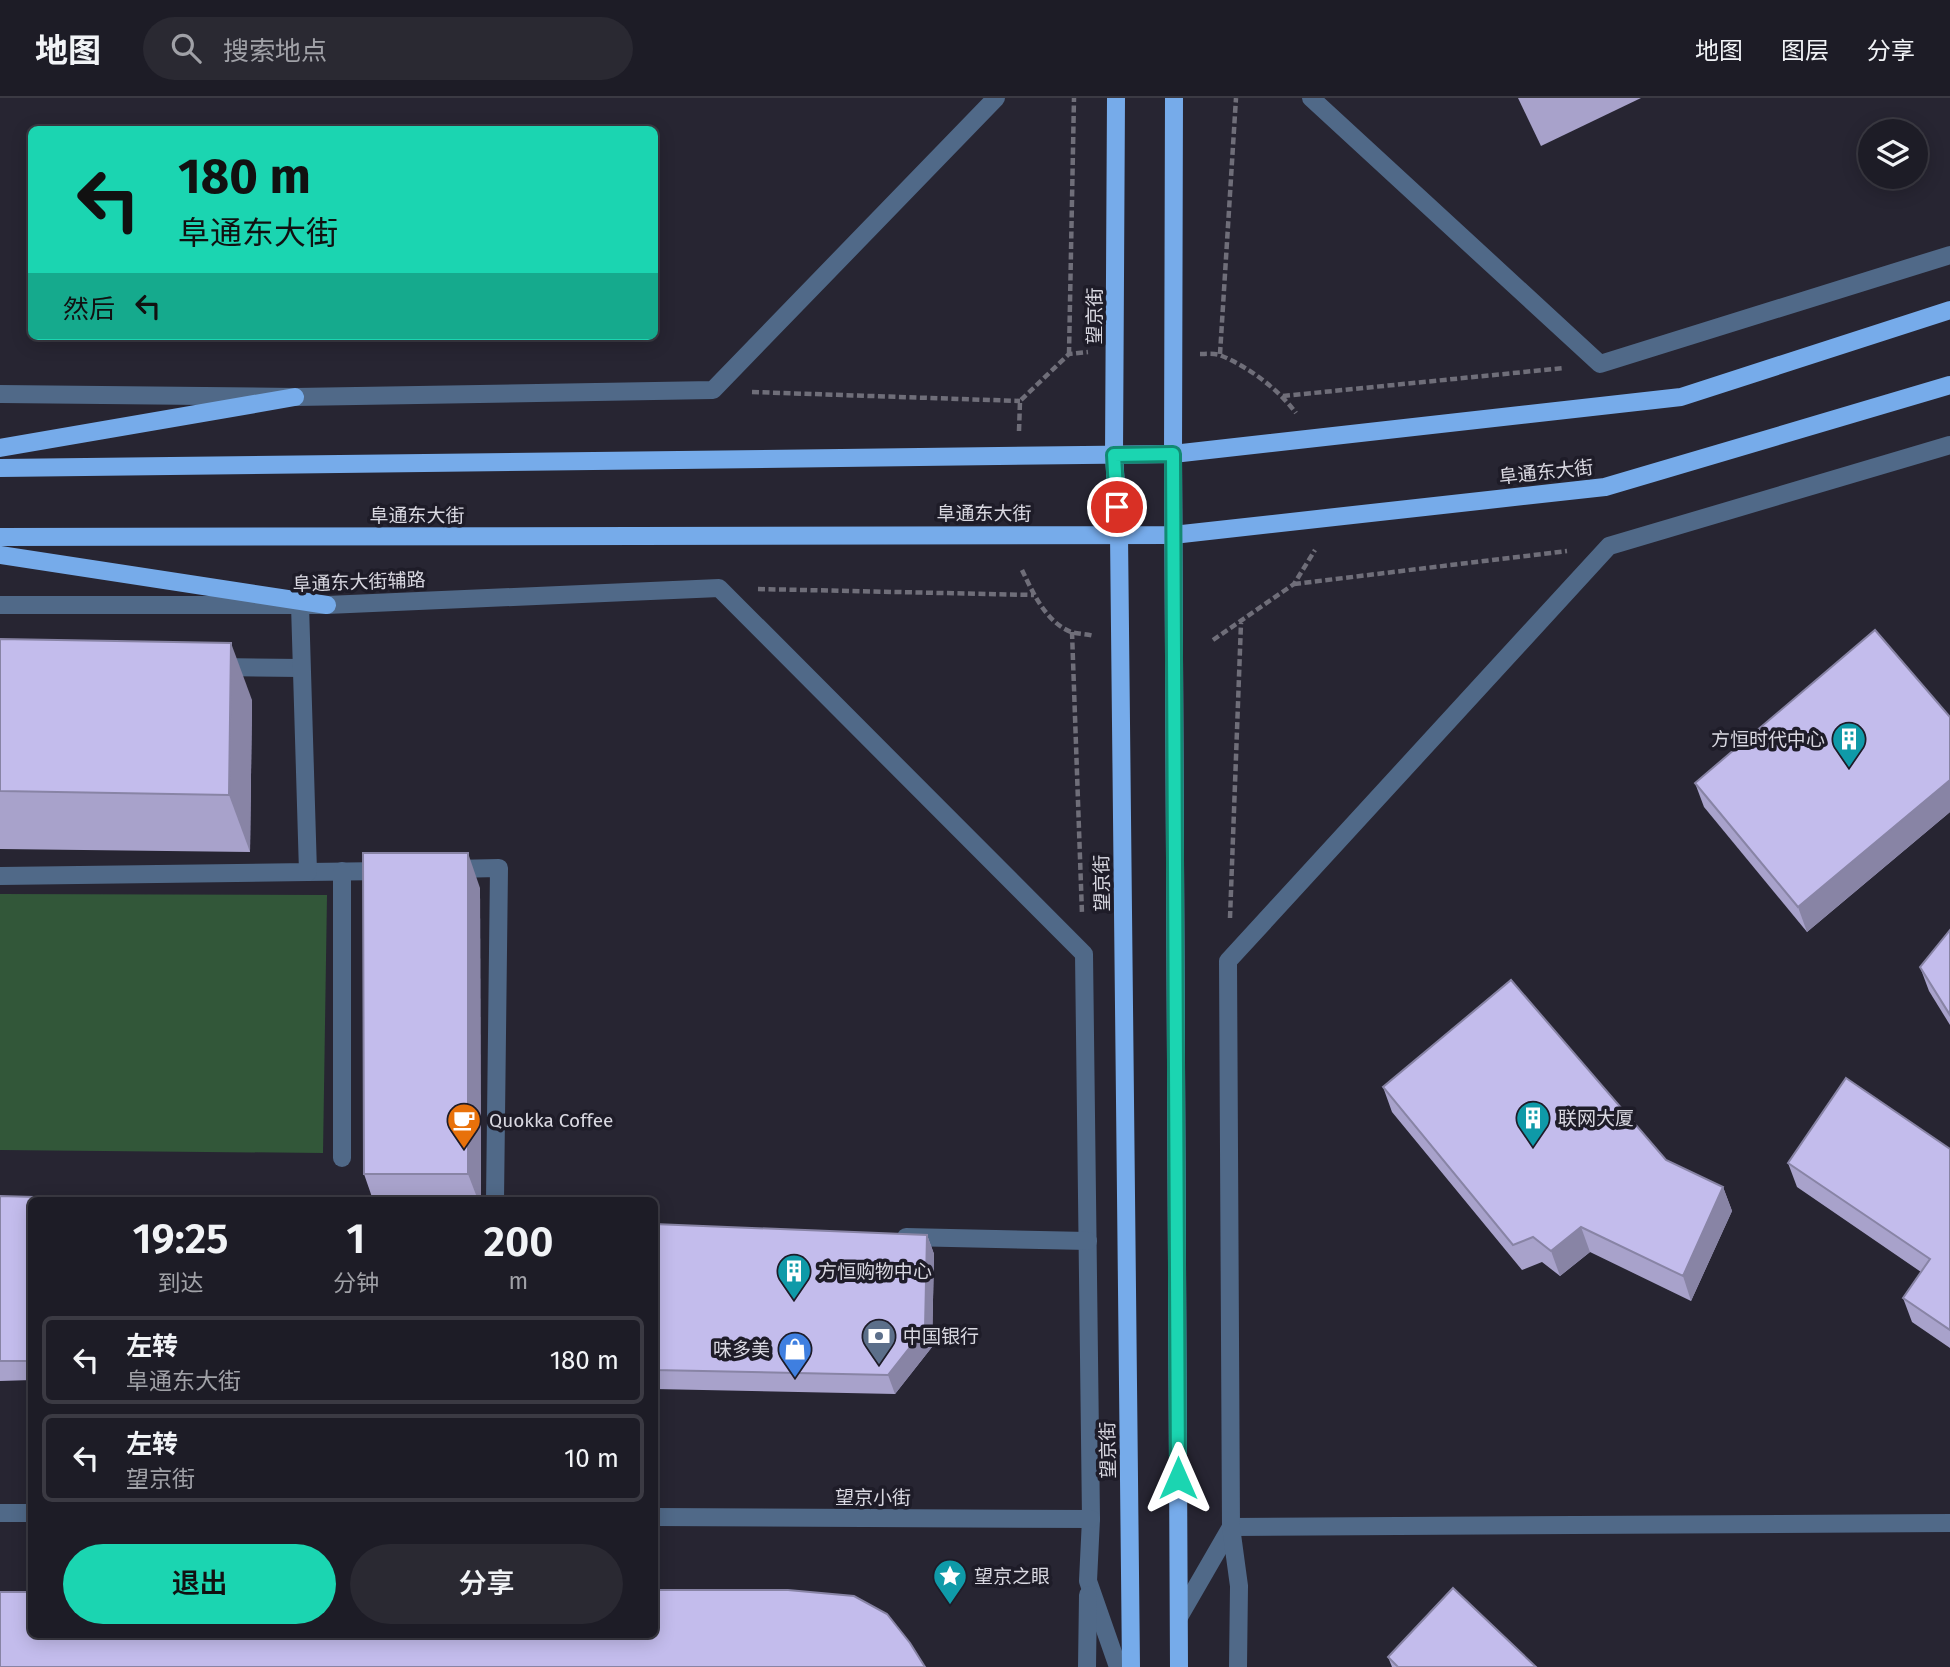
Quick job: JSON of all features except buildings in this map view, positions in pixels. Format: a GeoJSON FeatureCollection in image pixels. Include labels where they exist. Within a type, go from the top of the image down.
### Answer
{"type":"FeatureCollection","features":[{"type":"Feature","properties":{"kind":"main road","name":"望京街"},"geometry":{"type":"LineString","coordinates":[[1116,98],[1114,455],[1119,534],[1131,1667]]}},
{"type":"Feature","properties":{"kind":"main road"},"geometry":{"type":"LineString","coordinates":[[1174,98],[1173,535],[1179,1667]]}},
{"type":"Feature","properties":{"kind":"main road"},"geometry":{"type":"LineString","coordinates":[[0,468],[1173,454],[1681,397],[1950,310]]}},
{"type":"Feature","properties":{"kind":"main road","name":"阜通东大街"},"geometry":{"type":"LineString","coordinates":[[0,537],[1173,535],[1605,486],[1950,385]]}},
{"type":"Feature","properties":{"kind":"main road"},"geometry":{"type":"LineString","coordinates":[[0,448],[295,397]]}},
{"type":"Feature","properties":{"kind":"main road"},"geometry":{"type":"LineString","coordinates":[[0,555],[327,605]]}},
{"type":"Feature","properties":{"kind":"street"},"geometry":{"type":"LineString","coordinates":[[0,394],[295,397],[713,390],[996,98]]}},
{"type":"Feature","properties":{"kind":"street"},"geometry":{"type":"LineString","coordinates":[[1311,98],[1600,364],[1950,255]]}},
{"type":"Feature","properties":{"kind":"street"},"geometry":{"type":"LineString","coordinates":[[1238,1667],[1239,1586],[1231,1527],[1228,961],[1609,546],[1950,445]]}},
{"type":"Feature","properties":{"kind":"street"},"geometry":{"type":"LineString","coordinates":[[719,588],[1084,954],[1091,1519],[1087,1667]]}},
{"type":"Feature","properties":{"kind":"street","name":"阜通东大街辅路"},"geometry":{"type":"LineString","coordinates":[[0,604],[327,605],[719,588]]}},
{"type":"Feature","properties":{"kind":"street"},"geometry":{"type":"LineString","coordinates":[[300,605],[308,872]]}},
{"type":"Feature","properties":{"kind":"street"},"geometry":{"type":"LineString","coordinates":[[205,667],[301,668]]}},
{"type":"Feature","properties":{"kind":"street"},"geometry":{"type":"LineString","coordinates":[[434,870],[499,868],[495,1197]]}},
{"type":"Feature","properties":{"kind":"street"},"geometry":{"type":"LineString","coordinates":[[0,876],[408,870]]}},
{"type":"Feature","properties":{"kind":"street"},"geometry":{"type":"LineString","coordinates":[[342,871],[342,1158]]}},
{"type":"Feature","properties":{"kind":"street"},"geometry":{"type":"LineString","coordinates":[[892,1237],[1088,1241]]}},
{"type":"Feature","properties":{"kind":"street"},"geometry":{"type":"LineString","coordinates":[[0,1513],[28,1513]]}},
{"type":"Feature","properties":{"kind":"street","name":"望京小街"},"geometry":{"type":"LineString","coordinates":[[658,1517],[1091,1519]]}},
{"type":"Feature","properties":{"kind":"street"},"geometry":{"type":"LineString","coordinates":[[1231,1527],[1950,1523]]}},
{"type":"Feature","properties":{"kind":"street"},"geometry":{"type":"LineString","coordinates":[[1179,1617],[1231,1527]]}},
{"type":"Feature","properties":{"kind":"street"},"geometry":{"type":"LineString","coordinates":[[1088,1581],[1118,1667]]}},
{"type":"Feature","properties":{"kind":"path"},"geometry":{"type":"LineString","coordinates":[[1069,354],[1074,98]]}},
{"type":"Feature","properties":{"kind":"path"},"geometry":{"type":"LineString","coordinates":[[1220,354],[1236,98]]}},
{"type":"Feature","properties":{"kind":"path"},"geometry":{"type":"LineString","coordinates":[[1018,433],[1020,401],[1069,354],[1089,352]]}},
{"type":"Feature","properties":{"kind":"path"},"geometry":{"type":"LineString","coordinates":[[1198,354],[1220,354],[1256,376],[1283,396],[1301,419]]}},
{"type":"Feature","properties":{"kind":"path"},"geometry":{"type":"LineString","coordinates":[[1283,396],[1600,364]]}},
{"type":"Feature","properties":{"kind":"path"},"geometry":{"type":"LineString","coordinates":[[713,390],[1020,401]]}},
{"type":"Feature","properties":{"kind":"path"},"geometry":{"type":"LineString","coordinates":[[1294,584],[1609,546]]}},
{"type":"Feature","properties":{"kind":"path"},"geometry":{"type":"LineString","coordinates":[[1213,640],[1294,584],[1315,550]]}},
{"type":"Feature","properties":{"kind":"path"},"geometry":{"type":"LineString","coordinates":[[1022,570],[1034,595],[1051,619],[1072,632],[1095,636]]}},
{"type":"Feature","properties":{"kind":"path"},"geometry":{"type":"LineString","coordinates":[[719,588],[1034,595]]}},
{"type":"Feature","properties":{"kind":"path"},"geometry":{"type":"LineString","coordinates":[[1228,961],[1241,623]]}},
{"type":"Feature","properties":{"kind":"path"},"geometry":{"type":"LineString","coordinates":[[1072,632],[1084,954]]}},
{"type":"Feature","properties":{"kind":"green space"},"geometry":{"type":"Polygon","coordinates":[[[0,894],[327,895],[323,1153],[0,1150],[0,894]]]}},
{"type":"Feature","properties":{"kind":"place","name":"方恒时代中心"},"geometry":{"type":"Point","coordinates":[1849,769]}},
{"type":"Feature","properties":{"kind":"place","name":"联网大厦"},"geometry":{"type":"Point","coordinates":[1533,1148]}},
{"type":"Feature","properties":{"kind":"place","name":"Quokka Coffee"},"geometry":{"type":"Point","coordinates":[464,1150]}},
{"type":"Feature","properties":{"kind":"place","name":"方恒购物中心"},"geometry":{"type":"Point","coordinates":[794,1301]}},
{"type":"Feature","properties":{"kind":"place","name":"中国银行"},"geometry":{"type":"Point","coordinates":[879,1366]}},
{"type":"Feature","properties":{"kind":"place","name":"味多美"},"geometry":{"type":"Point","coordinates":[795,1379]}},
{"type":"Feature","properties":{"kind":"place","name":"望京之眼"},"geometry":{"type":"Point","coordinates":[950,1606]}},
{"type":"Feature","properties":{"kind":"route"},"geometry":{"type":"LineString","coordinates":[[1117,507],[1114,455],[1173,454],[1178,1478]]}}]}
